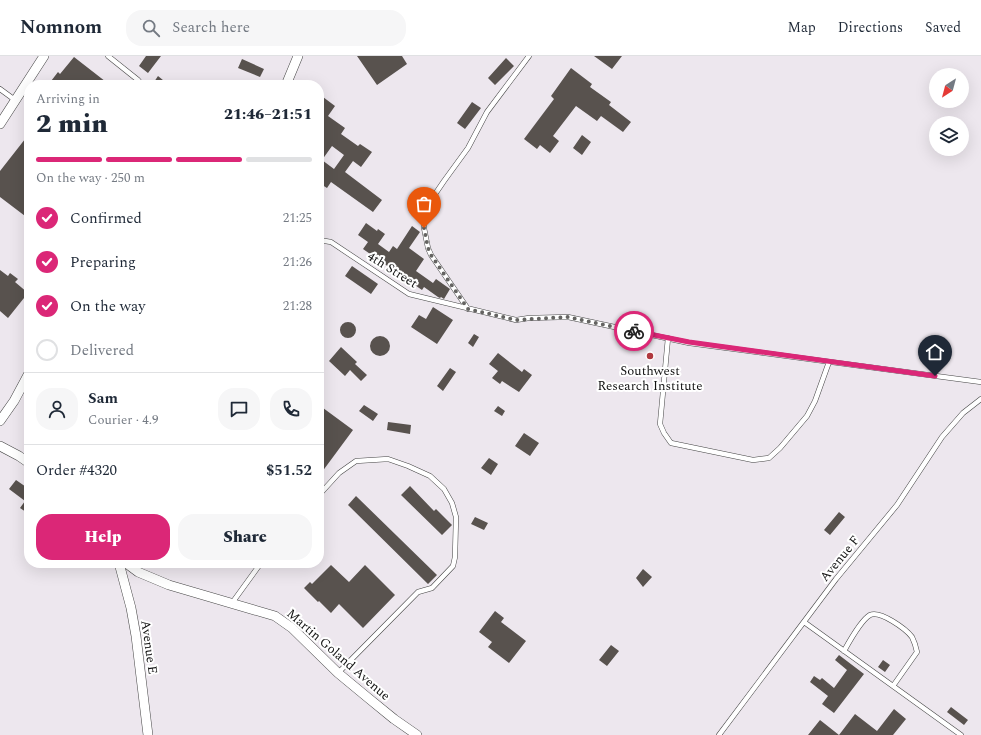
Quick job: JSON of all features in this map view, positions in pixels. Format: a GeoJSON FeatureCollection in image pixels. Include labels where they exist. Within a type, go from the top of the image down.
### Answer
{"type":"FeatureCollection","features":[{"type":"Feature","properties":{"kind":"street"},"geometry":{"type":"LineString","coordinates":[[28,80],[44,56]]}},
{"type":"Feature","properties":{"kind":"street"},"geometry":{"type":"LineString","coordinates":[[288,80],[298,56]]}},
{"type":"Feature","properties":{"kind":"street"},"geometry":{"type":"LineString","coordinates":[[0,124],[24,86]]}},
{"type":"Feature","properties":{"kind":"street"},"geometry":{"type":"LineString","coordinates":[[0,421],[14,402],[24,383]]}},
{"type":"Feature","properties":{"kind":"street"},"geometry":{"type":"LineString","coordinates":[[0,446],[24,460]]}},
{"type":"Feature","properties":{"kind":"street","name":"Avenue E"},"geometry":{"type":"LineString","coordinates":[[120,568],[131,608],[136,636],[148,735]]}},
{"type":"Feature","properties":{"kind":"street","name":"Martin Goland Avenue"},"geometry":{"type":"LineString","coordinates":[[133,568],[138,572],[169,585],[275,616],[292,628],[338,672],[394,719],[417,735]]}},
{"type":"Feature","properties":{"kind":"lane"},"geometry":{"type":"LineString","coordinates":[[108,56],[138,80]]}},
{"type":"Feature","properties":{"kind":"lane"},"geometry":{"type":"LineString","coordinates":[[468,309],[431,255],[424,228],[424,216],[427,206],[468,148],[487,112],[529,56]]}},
{"type":"Feature","properties":{"kind":"lane"},"geometry":{"type":"LineString","coordinates":[[0,90],[15,100]]}},
{"type":"Feature","properties":{"kind":"lane","name":"4th Street"},"geometry":{"type":"LineString","coordinates":[[324,241],[331,242],[408,294],[516,320],[568,317],[689,342],[981,382]]}},
{"type":"Feature","properties":{"kind":"lane"},"geometry":{"type":"LineString","coordinates":[[668,338],[660,424],[664,433],[671,443],[753,460],[769,458],[780,448],[807,416],[815,401],[829,362]]}},
{"type":"Feature","properties":{"kind":"lane","name":"Avenue F"},"geometry":{"type":"LineString","coordinates":[[719,735],[836,579],[897,505],[942,437],[963,413],[981,399]]}},
{"type":"Feature","properties":{"kind":"lane"},"geometry":{"type":"LineString","coordinates":[[324,490],[339,473],[356,461],[388,459],[430,476],[444,489],[452,503],[456,517],[455,557],[453,566],[432,588],[418,592],[338,672]]}},
{"type":"Feature","properties":{"kind":"lane"},"geometry":{"type":"LineString","coordinates":[[232,603],[258,568]]}},
{"type":"Feature","properties":{"kind":"lane"},"geometry":{"type":"LineString","coordinates":[[844,650],[864,620],[870,615],[876,614],[891,620],[904,629],[912,638],[917,652],[893,686]]}},
{"type":"Feature","properties":{"kind":"lane"},"geometry":{"type":"LineString","coordinates":[[804,622],[961,735]]}},
{"type":"Feature","properties":{"kind":"shaded area","name":"Southwest Research Institute"},"geometry":{"type":"Polygon","coordinates":[[[0,56],[981,56],[981,735],[0,735],[0,56]]]}},
{"type":"Feature","properties":{"kind":"building"},"geometry":{"type":"Polygon","coordinates":[[[146,56],[161,56],[148,73],[139,66],[146,56]]]}},
{"type":"Feature","properties":{"kind":"building"},"geometry":{"type":"Polygon","coordinates":[[[357,56],[402,56],[407,64],[377,85],[357,56]]]}},
{"type":"Feature","properties":{"kind":"building"},"geometry":{"type":"Polygon","coordinates":[[[594,56],[622,56],[612,69],[594,56]]]}},
{"type":"Feature","properties":{"kind":"building"},"geometry":{"type":"Polygon","coordinates":[[[74,57],[104,80],[52,80],[58,72],[60,74],[74,57]]]}},
{"type":"Feature","properties":{"kind":"building"},"geometry":{"type":"Polygon","coordinates":[[[506,58],[514,66],[495,85],[488,78],[506,58]]]}},
{"type":"Feature","properties":{"kind":"building"},"geometry":{"type":"Polygon","coordinates":[[[242,59],[264,69],[260,77],[238,68],[242,59]]]}},
{"type":"Feature","properties":{"kind":"building"},"geometry":{"type":"Polygon","coordinates":[[[571,68],[592,84],[590,87],[611,102],[609,105],[631,122],[623,132],[601,116],[597,121],[576,106],[553,136],[559,141],[550,153],[540,145],[537,149],[524,139],[554,99],[551,96],[571,68]]]}},
{"type":"Feature","properties":{"kind":"building"},"geometry":{"type":"Polygon","coordinates":[[[158,76],[163,80],[155,80],[158,76]]]}},
{"type":"Feature","properties":{"kind":"building"},"geometry":{"type":"Polygon","coordinates":[[[324,98],[335,106],[328,116],[345,128],[341,134],[358,146],[360,144],[372,152],[361,167],[353,161],[345,172],[382,200],[373,212],[331,182],[327,188],[324,186],[324,162],[334,169],[344,155],[332,146],[324,157],[324,98]]]}},
{"type":"Feature","properties":{"kind":"building"},"geometry":{"type":"Polygon","coordinates":[[[472,102],[481,108],[465,129],[457,123],[472,102]]]}},
{"type":"Feature","properties":{"kind":"building"},"geometry":{"type":"Polygon","coordinates":[[[582,135],[591,142],[582,155],[573,148],[582,135]]]}},
{"type":"Feature","properties":{"kind":"building"},"geometry":{"type":"Polygon","coordinates":[[[24,140],[24,215],[0,197],[0,171],[24,140]]]}},
{"type":"Feature","properties":{"kind":"building"},"geometry":{"type":"Polygon","coordinates":[[[366,223],[377,231],[378,229],[385,234],[378,244],[389,252],[393,246],[397,249],[412,226],[420,232],[409,248],[424,259],[416,271],[433,283],[436,279],[450,289],[444,299],[438,297],[424,287],[422,290],[363,249],[368,242],[358,235],[366,223]]]}},
{"type":"Feature","properties":{"kind":"building"},"geometry":{"type":"Polygon","coordinates":[[[352,266],[378,284],[371,294],[345,276],[352,266]]]}},
{"type":"Feature","properties":{"kind":"building"},"geometry":{"type":"Polygon","coordinates":[[[0,270],[8,276],[10,273],[18,279],[15,282],[24,290],[24,298],[8,318],[0,311],[0,270]]]}},
{"type":"Feature","properties":{"kind":"building"},"geometry":{"type":"Polygon","coordinates":[[[433,307],[453,320],[437,344],[411,327],[419,315],[426,319],[433,307]]]}},
{"type":"Feature","properties":{"kind":"building"},"geometry":{"type":"Polygon","coordinates":[[[345,322],[351,322],[356,327],[354,336],[351,338],[345,338],[340,333],[340,327],[345,322]]]}},
{"type":"Feature","properties":{"kind":"building"},"geometry":{"type":"Polygon","coordinates":[[[474,334],[479,337],[473,347],[468,343],[474,334]]]}},
{"type":"Feature","properties":{"kind":"building"},"geometry":{"type":"Polygon","coordinates":[[[376,336],[384,336],[390,342],[390,350],[384,356],[376,356],[370,350],[370,342],[376,336]]]}},
{"type":"Feature","properties":{"kind":"building"},"geometry":{"type":"Polygon","coordinates":[[[341,347],[357,362],[355,364],[367,375],[361,381],[350,370],[345,376],[329,361],[341,347]]]}},
{"type":"Feature","properties":{"kind":"building"},"geometry":{"type":"Polygon","coordinates":[[[498,353],[522,372],[524,369],[532,375],[519,392],[502,381],[500,384],[492,378],[498,371],[489,364],[498,353]]]}},
{"type":"Feature","properties":{"kind":"building"},"geometry":{"type":"Polygon","coordinates":[[[450,368],[456,372],[443,391],[437,386],[450,368]]]}},
{"type":"Feature","properties":{"kind":"building"},"geometry":{"type":"Polygon","coordinates":[[[364,405],[378,414],[373,421],[359,411],[364,405]]]}},
{"type":"Feature","properties":{"kind":"building"},"geometry":{"type":"Polygon","coordinates":[[[498,406],[505,411],[502,416],[494,411],[498,406]]]}},
{"type":"Feature","properties":{"kind":"building"},"geometry":{"type":"Polygon","coordinates":[[[324,409],[353,430],[324,469],[324,409]]]}},
{"type":"Feature","properties":{"kind":"building"},"geometry":{"type":"Polygon","coordinates":[[[388,422],[411,425],[410,434],[387,430],[388,422]]]}},
{"type":"Feature","properties":{"kind":"building"},"geometry":{"type":"Polygon","coordinates":[[[524,433],[539,443],[530,456],[515,446],[524,433]]]}},
{"type":"Feature","properties":{"kind":"building"},"geometry":{"type":"Polygon","coordinates":[[[489,458],[498,464],[491,475],[481,468],[489,458]]]}},
{"type":"Feature","properties":{"kind":"building"},"geometry":{"type":"Polygon","coordinates":[[[16,480],[24,486],[24,500],[9,489],[16,480]]]}},
{"type":"Feature","properties":{"kind":"building"},"geometry":{"type":"Polygon","coordinates":[[[410,486],[434,511],[436,509],[452,525],[442,535],[401,495],[410,486]]]}},
{"type":"Feature","properties":{"kind":"building"},"geometry":{"type":"Polygon","coordinates":[[[356,496],[437,575],[428,584],[348,505],[356,496]]]}},
{"type":"Feature","properties":{"kind":"building"},"geometry":{"type":"Polygon","coordinates":[[[24,502],[24,511],[20,508],[24,502]]]}},
{"type":"Feature","properties":{"kind":"building"},"geometry":{"type":"Polygon","coordinates":[[[839,512],[845,517],[830,535],[824,530],[839,512]]]}},
{"type":"Feature","properties":{"kind":"building"},"geometry":{"type":"Polygon","coordinates":[[[475,517],[488,523],[484,530],[471,524],[475,517]]]}},
{"type":"Feature","properties":{"kind":"building"},"geometry":{"type":"Polygon","coordinates":[[[331,565],[349,582],[365,565],[395,595],[363,628],[339,604],[331,613],[304,588],[310,582],[312,584],[331,565]]]}},
{"type":"Feature","properties":{"kind":"building"},"geometry":{"type":"Polygon","coordinates":[[[643,569],[652,577],[643,587],[636,578],[643,569]]]}},
{"type":"Feature","properties":{"kind":"building"},"geometry":{"type":"Polygon","coordinates":[[[495,611],[504,618],[501,622],[526,641],[509,663],[488,647],[492,642],[479,632],[495,611]]]}},
{"type":"Feature","properties":{"kind":"building"},"geometry":{"type":"Polygon","coordinates":[[[611,645],[619,651],[607,666],[599,660],[611,645]]]}},
{"type":"Feature","properties":{"kind":"building"},"geometry":{"type":"Polygon","coordinates":[[[839,655],[864,674],[834,713],[822,704],[828,696],[810,682],[814,676],[820,680],[822,678],[834,688],[847,670],[835,660],[839,655]]]}},
{"type":"Feature","properties":{"kind":"building"},"geometry":{"type":"Polygon","coordinates":[[[883,660],[890,665],[885,672],[878,667],[883,660]]]}},
{"type":"Feature","properties":{"kind":"building"},"geometry":{"type":"Polygon","coordinates":[[[951,707],[968,720],[964,725],[947,712],[951,707]]]}},
{"type":"Feature","properties":{"kind":"building"},"geometry":{"type":"Polygon","coordinates":[[[894,709],[906,719],[893,735],[839,735],[855,714],[877,731],[894,709]]]}},
{"type":"Feature","properties":{"kind":"building"},"geometry":{"type":"Polygon","coordinates":[[[820,720],[839,735],[808,735],[820,720]]]}},
{"type":"Feature","properties":{"kind":"way so far"},"geometry":{"type":"LineString","coordinates":[[424,228],[431,255],[468,309],[516,320],[529,318],[568,317],[634,331]]}},
{"type":"Feature","properties":{"kind":"place","name":"Southwest Research Institute"},"geometry":{"type":"Point","coordinates":[650,356]}},
{"type":"Feature","properties":{"kind":"route"},"geometry":{"type":"LineString","coordinates":[[634,331],[689,342],[935,376]]}}]}
